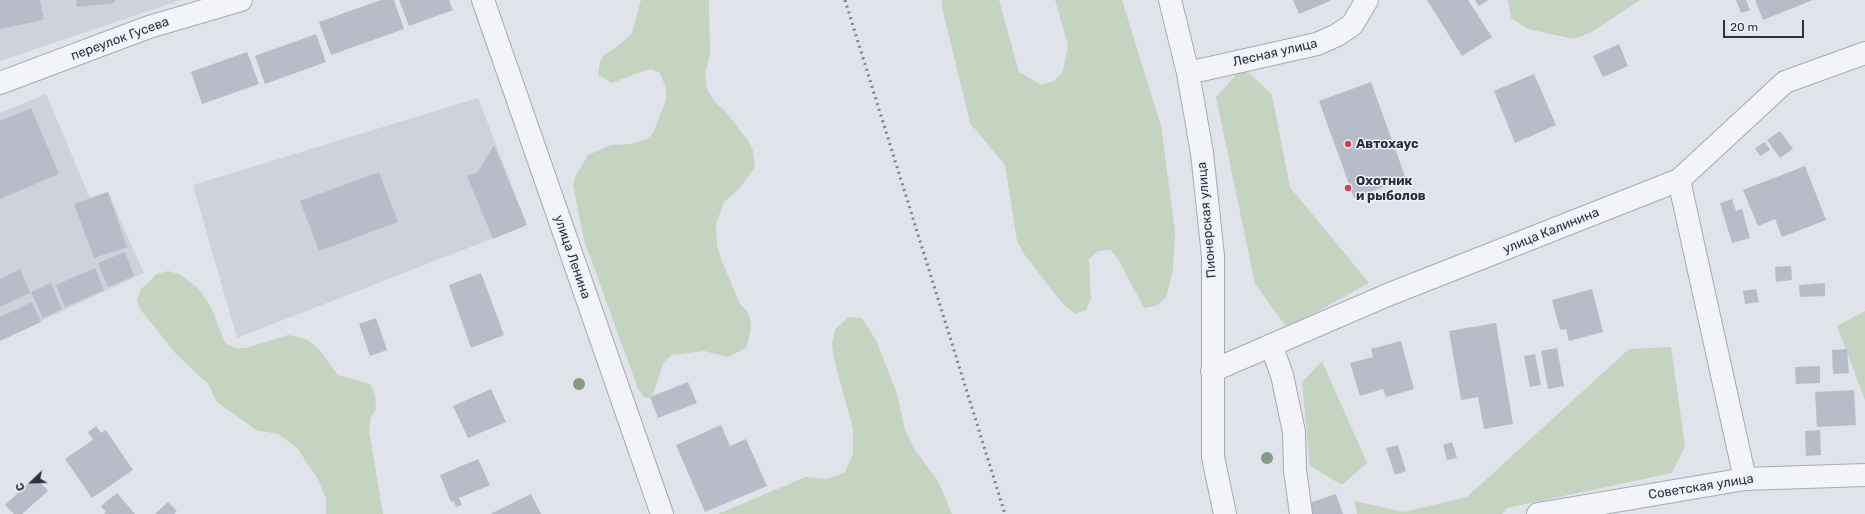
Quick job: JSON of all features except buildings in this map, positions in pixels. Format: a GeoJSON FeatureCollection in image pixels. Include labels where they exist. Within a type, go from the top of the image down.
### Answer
{"type":"FeatureCollection","features":[{"type":"Feature","properties":{"kind":"street","name":"переулок Гусева"},"geometry":{"type":"LineString","coordinates":[[0,83],[149,27],[241,0]]}},
{"type":"Feature","properties":{"kind":"street","name":"улица Ленина"},"geometry":{"type":"LineString","coordinates":[[482,0],[662,514]]}},
{"type":"Feature","properties":{"kind":"street","name":"Пионерская улица"},"geometry":{"type":"LineString","coordinates":[[1170,0],[1188,73],[1202,153],[1213,256],[1213,457],[1225,514]]}},
{"type":"Feature","properties":{"kind":"street","name":"Лесная улица"},"geometry":{"type":"LineString","coordinates":[[1188,73],[1317,44],[1337,35],[1352,25],[1367,0]]}},
{"type":"Feature","properties":{"kind":"street","name":"улица Калинина"},"geometry":{"type":"LineString","coordinates":[[1212,371],[1385,296],[1679,180],[1784,82],[1865,53]]}},
{"type":"Feature","properties":{"kind":"street"},"geometry":{"type":"LineString","coordinates":[[1679,180],[1745,479]]}},
{"type":"Feature","properties":{"kind":"street"},"geometry":{"type":"LineString","coordinates":[[1271,345],[1282,375],[1293,425],[1295,470],[1301,514]]}},
{"type":"Feature","properties":{"kind":"street","name":"Советская улица"},"geometry":{"type":"LineString","coordinates":[[1538,514],[1745,479],[1865,474]]}},
{"type":"Feature","properties":{"kind":"shaded area"},"geometry":{"type":"Polygon","coordinates":[[[0,0],[181,0],[0,61],[0,0]]]}},
{"type":"Feature","properties":{"kind":"shaded area"},"geometry":{"type":"Polygon","coordinates":[[[46,94],[90,198],[108,192],[144,273],[0,340],[0,113],[46,94]]]}},
{"type":"Feature","properties":{"kind":"shaded area"},"geometry":{"type":"Polygon","coordinates":[[[478,98],[527,225],[237,338],[193,185],[478,98]]]}},
{"type":"Feature","properties":{"kind":"green space"},"geometry":{"type":"Polygon","coordinates":[[[641,0],[709,0],[710,54],[705,74],[707,89],[715,102],[724,110],[748,140],[753,151],[755,167],[740,188],[724,202],[716,224],[717,246],[722,261],[740,304],[748,312],[751,325],[747,347],[728,357],[704,351],[672,355],[664,362],[653,394],[649,398],[644,397],[638,389],[584,240],[573,185],[575,177],[588,155],[611,145],[631,144],[647,139],[653,133],[666,100],[666,88],[660,73],[651,69],[612,83],[598,75],[600,62],[604,55],[618,46],[632,33],[641,0]]]}},
{"type":"Feature","properties":{"kind":"green space"},"geometry":{"type":"Polygon","coordinates":[[[942,0],[999,0],[1019,72],[1042,85],[1054,81],[1063,71],[1068,45],[1055,0],[1122,0],[1161,126],[1175,231],[1173,271],[1166,298],[1156,306],[1144,308],[1118,259],[1111,250],[1098,251],[1089,259],[1091,299],[1086,310],[1075,314],[1063,304],[1024,254],[1017,241],[1005,165],[970,123],[942,7],[942,0]]]}},
{"type":"Feature","properties":{"kind":"green space"},"geometry":{"type":"Polygon","coordinates":[[[1508,0],[1640,0],[1592,32],[1574,39],[1528,29],[1511,18],[1508,0]]]}},
{"type":"Feature","properties":{"kind":"green space"},"geometry":{"type":"Polygon","coordinates":[[[1243,67],[1272,95],[1290,187],[1369,283],[1287,328],[1255,284],[1216,97],[1243,67]]]}},
{"type":"Feature","properties":{"kind":"green space"},"geometry":{"type":"Polygon","coordinates":[[[168,271],[179,274],[199,289],[211,307],[225,343],[235,348],[246,348],[288,335],[298,337],[308,340],[318,348],[338,375],[370,384],[375,395],[376,409],[371,417],[369,430],[383,514],[326,514],[326,499],[318,479],[297,448],[278,434],[256,430],[217,402],[208,384],[176,354],[140,309],[137,299],[141,289],[157,274],[168,271]]]}},
{"type":"Feature","properties":{"kind":"green space"},"geometry":{"type":"Polygon","coordinates":[[[1865,311],[1865,400],[1837,326],[1865,311]]]}},
{"type":"Feature","properties":{"kind":"green space"},"geometry":{"type":"Polygon","coordinates":[[[849,317],[862,318],[877,342],[897,394],[905,430],[915,450],[938,481],[952,514],[718,514],[806,477],[828,479],[845,472],[853,453],[853,429],[834,359],[832,344],[835,329],[849,317]]]}},
{"type":"Feature","properties":{"kind":"green space"},"geometry":{"type":"Polygon","coordinates":[[[1671,347],[1685,446],[1672,473],[1507,508],[1502,514],[1357,514],[1355,501],[1404,512],[1467,497],[1629,349],[1671,347]]]}},
{"type":"Feature","properties":{"kind":"green space"},"geometry":{"type":"Polygon","coordinates":[[[1322,361],[1367,463],[1342,485],[1310,466],[1302,382],[1322,361]]]}},
{"type":"Feature","properties":{"kind":"railway"},"geometry":{"type":"LineString","coordinates":[[845,0],[1005,514]]}},
{"type":"Feature","properties":{"kind":"place","name":"Автохаус"},"geometry":{"type":"Point","coordinates":[1348,144]}},
{"type":"Feature","properties":{"kind":"place","name":"Охотник и рыболов"},"geometry":{"type":"Point","coordinates":[1348,188]}}]}
